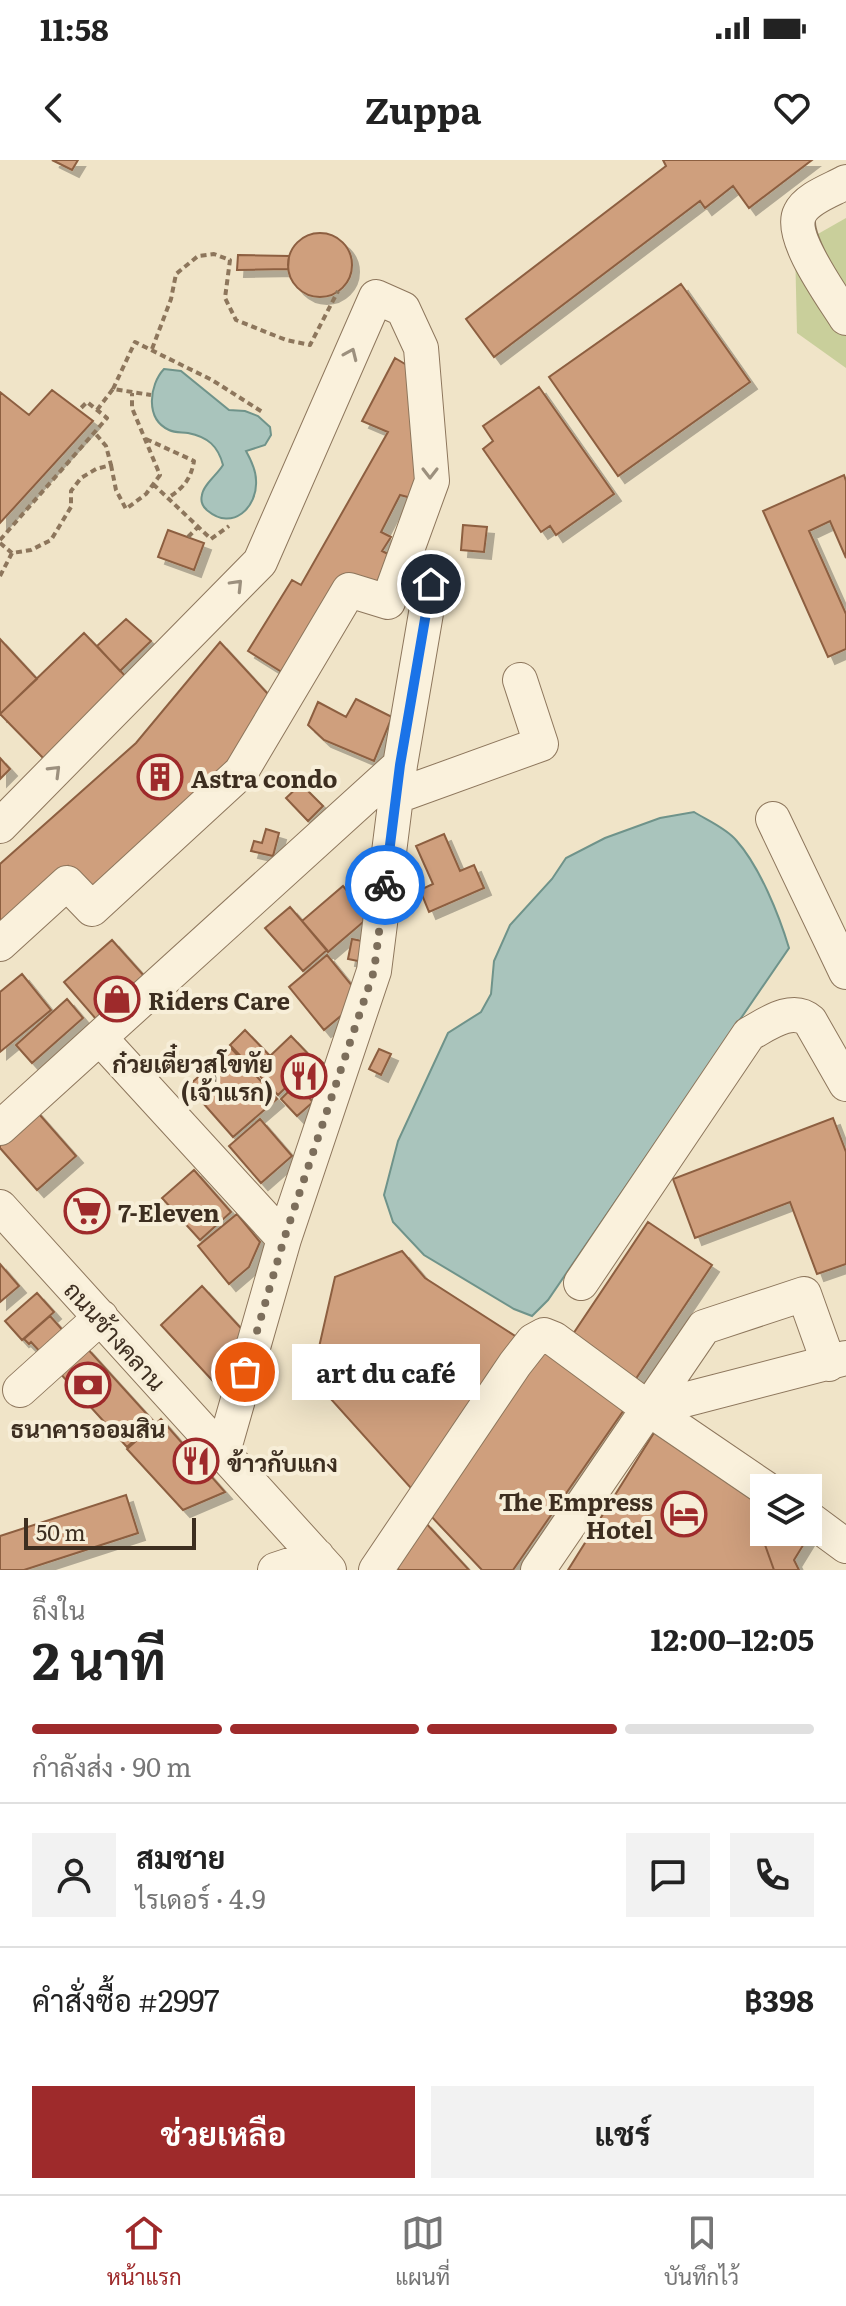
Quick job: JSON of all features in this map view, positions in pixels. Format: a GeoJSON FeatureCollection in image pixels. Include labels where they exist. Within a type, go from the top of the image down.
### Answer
{"type":"FeatureCollection","features":[{"type":"Feature","properties":{"kind":"street"},"geometry":{"type":"LineString","coordinates":[[846,182],[809,202],[800,212],[797,223],[798,232],[817,270],[846,318]]}},
{"type":"Feature","properties":{"kind":"street"},"geometry":{"type":"LineString","coordinates":[[0,826],[260,562],[376,297],[403,309],[421,348],[432,481],[388,602],[349,590],[241,772],[92,909],[67,883],[0,944]]}},
{"type":"Feature","properties":{"kind":"street"},"geometry":{"type":"LineString","coordinates":[[223,1452],[284,1239],[374,971],[398,780],[431,584]]}},
{"type":"Feature","properties":{"kind":"street"},"geometry":{"type":"LineString","coordinates":[[0,1128],[398,780],[541,744],[520,680]]}},
{"type":"Feature","properties":{"kind":"street"},"geometry":{"type":"LineString","coordinates":[[773,819],[846,972]]}},
{"type":"Feature","properties":{"kind":"street"},"geometry":{"type":"LineString","coordinates":[[581,1283],[749,1034],[790,1015],[804,1016],[846,1084]]}},
{"type":"Feature","properties":{"kind":"street"},"geometry":{"type":"LineString","coordinates":[[100,1038],[284,1239]]}},
{"type":"Feature","properties":{"kind":"street","name":"ถนนช้างคลาน"},"geometry":{"type":"LineString","coordinates":[[0,1207],[323,1563]]}},
{"type":"Feature","properties":{"kind":"street"},"geometry":{"type":"LineString","coordinates":[[538,1570],[704,1327],[804,1294],[838,1361],[649,1409]]}},
{"type":"Feature","properties":{"kind":"street"},"geometry":{"type":"LineString","coordinates":[[20,1390],[101,1317]]}},
{"type":"Feature","properties":{"kind":"street"},"geometry":{"type":"LineString","coordinates":[[376,1570],[515,1364],[533,1341],[544,1335],[554,1339],[750,1478]]}},
{"type":"Feature","properties":{"kind":"street"},"geometry":{"type":"LineString","coordinates":[[822,1528],[846,1546]]}},
{"type":"Feature","properties":{"kind":"street"},"geometry":{"type":"LineString","coordinates":[[275,1570],[323,1563]]}},
{"type":"Feature","properties":{"kind":"path"},"geometry":{"type":"LineString","coordinates":[[152,349],[171,299],[176,274],[198,256],[214,254],[230,260],[225,298],[236,320],[286,340],[310,345],[338,291]]}},
{"type":"Feature","properties":{"kind":"path"},"geometry":{"type":"LineString","coordinates":[[97,410],[113,389],[135,342],[212,380],[264,413]]}},
{"type":"Feature","properties":{"kind":"path"},"geometry":{"type":"LineString","coordinates":[[113,389],[151,395]]}},
{"type":"Feature","properties":{"kind":"path"},"geometry":{"type":"LineString","coordinates":[[94,432],[106,446],[116,490],[126,509],[160,475],[132,408],[132,393]]}},
{"type":"Feature","properties":{"kind":"path"},"geometry":{"type":"LineString","coordinates":[[12,553],[0,542],[107,418],[87,402],[79,410]]}},
{"type":"Feature","properties":{"kind":"path"},"geometry":{"type":"LineString","coordinates":[[146,439],[194,461],[191,477],[177,493],[169,497]]}},
{"type":"Feature","properties":{"kind":"path"},"geometry":{"type":"LineString","coordinates":[[12,553],[31,550],[51,540],[71,507],[71,491],[81,478],[111,465]]}},
{"type":"Feature","properties":{"kind":"path"},"geometry":{"type":"LineString","coordinates":[[153,484],[211,539],[229,526]]}},
{"type":"Feature","properties":{"kind":"path"},"geometry":{"type":"LineString","coordinates":[[188,537],[199,526]]}},
{"type":"Feature","properties":{"kind":"path"},"geometry":{"type":"LineString","coordinates":[[0,576],[12,553]]}},
{"type":"Feature","properties":{"kind":"green space"},"geometry":{"type":"Polygon","coordinates":[[[846,218],[846,368],[797,333],[795,247],[846,218]]]}},
{"type":"Feature","properties":{"kind":"water"},"geometry":{"type":"Polygon","coordinates":[[[164,369],[181,371],[229,410],[258,416],[270,427],[271,435],[265,445],[246,451],[256,480],[253,499],[242,514],[226,519],[217,517],[203,506],[205,488],[223,465],[211,443],[201,437],[169,430],[156,418],[153,392],[164,369]]]}},
{"type":"Feature","properties":{"kind":"water"},"geometry":{"type":"Polygon","coordinates":[[[694,812],[727,832],[745,851],[768,892],[789,948],[548,1300],[532,1316],[514,1309],[424,1255],[393,1222],[384,1195],[398,1141],[448,1033],[481,1012],[491,994],[494,961],[510,925],[552,879],[566,858],[605,838],[660,818],[694,812]]]}},
{"type":"Feature","properties":{"kind":"building"},"geometry":{"type":"Polygon","coordinates":[[[52,160],[78,160],[72,170],[52,160]]]}},
{"type":"Feature","properties":{"kind":"building"},"geometry":{"type":"Polygon","coordinates":[[[663,160],[812,160],[749,208],[733,186],[705,208],[700,201],[494,357],[466,319],[666,166],[663,160]]]}},
{"type":"Feature","properties":{"kind":"building"},"geometry":{"type":"Polygon","coordinates":[[[320,233],[332,235],[343,242],[350,253],[350,277],[343,288],[332,295],[320,297],[308,295],[297,288],[290,277],[288,265],[290,253],[297,242],[308,235],[320,233]]]}},
{"type":"Feature","properties":{"kind":"building"},"geometry":{"type":"Polygon","coordinates":[[[238,255],[289,256],[288,269],[237,270],[238,255]]]}},
{"type":"Feature","properties":{"kind":"building"},"geometry":{"type":"Polygon","coordinates":[[[681,284],[750,382],[618,476],[549,377],[681,284]]]}},
{"type":"Feature","properties":{"kind":"building"},"geometry":{"type":"Polygon","coordinates":[[[395,358],[425,376],[415,499],[400,495],[381,532],[391,537],[382,551],[396,558],[377,590],[349,582],[293,679],[248,651],[292,580],[301,585],[388,432],[362,421],[395,358]]]}},
{"type":"Feature","properties":{"kind":"building"},"geometry":{"type":"Polygon","coordinates":[[[539,387],[614,494],[556,535],[550,526],[541,532],[483,449],[493,441],[483,426],[539,387]]]}},
{"type":"Feature","properties":{"kind":"building"},"geometry":{"type":"Polygon","coordinates":[[[52,390],[93,421],[0,523],[0,392],[29,415],[52,390]]]}},
{"type":"Feature","properties":{"kind":"building"},"geometry":{"type":"Polygon","coordinates":[[[844,475],[846,558],[830,521],[809,531],[846,614],[846,649],[828,657],[763,511],[844,475]]]}},
{"type":"Feature","properties":{"kind":"building"},"geometry":{"type":"Polygon","coordinates":[[[463,525],[487,527],[484,552],[461,550],[463,525]]]}},
{"type":"Feature","properties":{"kind":"building"},"geometry":{"type":"Polygon","coordinates":[[[168,530],[204,543],[194,570],[158,557],[168,530]]]}},
{"type":"Feature","properties":{"kind":"building"},"geometry":{"type":"Polygon","coordinates":[[[126,619],[151,641],[120,671],[97,646],[126,619]]]}},
{"type":"Feature","properties":{"kind":"building"},"geometry":{"type":"Polygon","coordinates":[[[84,633],[131,682],[48,763],[0,714],[84,633]]]}},
{"type":"Feature","properties":{"kind":"building"},"geometry":{"type":"Polygon","coordinates":[[[0,639],[37,679],[0,714],[0,639]]]}},
{"type":"Feature","properties":{"kind":"building","name":"Astra condo"},"geometry":{"type":"Polygon","coordinates":[[[220,642],[280,707],[97,897],[68,866],[0,928],[0,864],[136,743],[220,642]]]}},
{"type":"Feature","properties":{"kind":"building"},"geometry":{"type":"Polygon","coordinates":[[[356,699],[392,717],[374,761],[324,740],[308,725],[318,702],[346,717],[356,699]]]}},
{"type":"Feature","properties":{"kind":"building"},"geometry":{"type":"Polygon","coordinates":[[[0,758],[10,769],[0,779],[0,758]]]}},
{"type":"Feature","properties":{"kind":"building"},"geometry":{"type":"Polygon","coordinates":[[[301,784],[323,806],[308,821],[286,798],[301,784]]]}},
{"type":"Feature","properties":{"kind":"building"},"geometry":{"type":"Polygon","coordinates":[[[266,829],[279,833],[273,856],[251,851],[254,841],[262,843],[266,829]]]}},
{"type":"Feature","properties":{"kind":"building"},"geometry":{"type":"Polygon","coordinates":[[[444,834],[460,871],[474,865],[484,888],[429,912],[420,890],[433,884],[416,846],[444,834]]]}},
{"type":"Feature","properties":{"kind":"building"},"geometry":{"type":"Polygon","coordinates":[[[343,886],[369,917],[328,952],[302,921],[343,886]]]}},
{"type":"Feature","properties":{"kind":"building"},"geometry":{"type":"Polygon","coordinates":[[[290,907],[327,950],[303,971],[265,928],[290,907]]]}},
{"type":"Feature","properties":{"kind":"building"},"geometry":{"type":"Polygon","coordinates":[[[352,939],[372,943],[368,963],[348,959],[352,939]]]}},
{"type":"Feature","properties":{"kind":"building"},"geometry":{"type":"Polygon","coordinates":[[[112,940],[145,977],[96,1019],[64,982],[112,940]]]}},
{"type":"Feature","properties":{"kind":"building"},"geometry":{"type":"Polygon","coordinates":[[[327,955],[362,998],[324,1030],[289,987],[327,955]]]}},
{"type":"Feature","properties":{"kind":"building"},"geometry":{"type":"Polygon","coordinates":[[[22,974],[51,1010],[0,1052],[0,992],[22,974]]]}},
{"type":"Feature","properties":{"kind":"building"},"geometry":{"type":"Polygon","coordinates":[[[67,999],[83,1018],[32,1063],[16,1045],[67,999]]]}},
{"type":"Feature","properties":{"kind":"building"},"geometry":{"type":"Polygon","coordinates":[[[245,1030],[270,1056],[291,1036],[314,1060],[278,1095],[230,1045],[245,1030]]]}},
{"type":"Feature","properties":{"kind":"building"},"geometry":{"type":"Polygon","coordinates":[[[231,1048],[277,1099],[233,1137],[188,1086],[231,1048]]]}},
{"type":"Feature","properties":{"kind":"building"},"geometry":{"type":"Polygon","coordinates":[[[379,1049],[391,1054],[381,1075],[369,1069],[379,1049]]]}},
{"type":"Feature","properties":{"kind":"building"},"geometry":{"type":"Polygon","coordinates":[[[319,1059],[332,1071],[322,1081],[310,1068],[319,1059]]]}},
{"type":"Feature","properties":{"kind":"building"},"geometry":{"type":"Polygon","coordinates":[[[308,1072],[321,1084],[309,1097],[296,1084],[308,1072]]]}},
{"type":"Feature","properties":{"kind":"building"},"geometry":{"type":"Polygon","coordinates":[[[296,1084],[313,1102],[297,1116],[281,1099],[296,1084]]]}},
{"type":"Feature","properties":{"kind":"building"},"geometry":{"type":"Polygon","coordinates":[[[32,1106],[76,1156],[37,1190],[0,1148],[0,1134],[32,1106]]]}},
{"type":"Feature","properties":{"kind":"building"},"geometry":{"type":"Polygon","coordinates":[[[833,1118],[846,1152],[846,1264],[817,1274],[790,1202],[695,1238],[673,1179],[833,1118]]]}},
{"type":"Feature","properties":{"kind":"building"},"geometry":{"type":"Polygon","coordinates":[[[260,1119],[292,1156],[261,1183],[229,1146],[260,1119]]]}},
{"type":"Feature","properties":{"kind":"building"},"geometry":{"type":"Polygon","coordinates":[[[194,1170],[231,1212],[200,1240],[162,1198],[194,1170]]]}},
{"type":"Feature","properties":{"kind":"building"},"geometry":{"type":"Polygon","coordinates":[[[237,1214],[260,1242],[249,1267],[229,1284],[198,1246],[237,1214]]]}},
{"type":"Feature","properties":{"kind":"building"},"geometry":{"type":"Polygon","coordinates":[[[648,1222],[712,1265],[633,1383],[569,1340],[648,1222]]]}},
{"type":"Feature","properties":{"kind":"building"},"geometry":{"type":"Polygon","coordinates":[[[402,1251],[425,1278],[523,1341],[418,1496],[312,1378],[335,1277],[402,1251]]]}},
{"type":"Feature","properties":{"kind":"building"},"geometry":{"type":"Polygon","coordinates":[[[0,1264],[19,1286],[0,1302],[0,1264]]]}},
{"type":"Feature","properties":{"kind":"building"},"geometry":{"type":"Polygon","coordinates":[[[202,1286],[249,1337],[223,1392],[161,1325],[202,1286]]]}},
{"type":"Feature","properties":{"kind":"building"},"geometry":{"type":"Polygon","coordinates":[[[37,1293],[54,1312],[22,1340],[5,1321],[37,1293]]]}},
{"type":"Feature","properties":{"kind":"building"},"geometry":{"type":"Polygon","coordinates":[[[50,1316],[66,1334],[43,1355],[24,1339],[50,1316]]]}},
{"type":"Feature","properties":{"kind":"building"},"geometry":{"type":"Polygon","coordinates":[[[85,1346],[154,1422],[127,1447],[58,1371],[85,1346]]]}},
{"type":"Feature","properties":{"kind":"building"},"geometry":{"type":"Polygon","coordinates":[[[541,1346],[628,1404],[513,1570],[482,1570],[429,1514],[541,1346]]]}},
{"type":"Feature","properties":{"kind":"building"},"geometry":{"type":"Polygon","coordinates":[[[161,1419],[225,1492],[183,1510],[127,1449],[161,1419]]]}},
{"type":"Feature","properties":{"kind":"building","name":"The Empress Hotel"},"geometry":{"type":"Polygon","coordinates":[[[657,1428],[750,1488],[750,1546],[765,1546],[774,1570],[568,1570],[657,1428]]]}},
{"type":"Feature","properties":{"kind":"building"},"geometry":{"type":"Polygon","coordinates":[[[126,1495],[138,1533],[24,1570],[0,1570],[0,1536],[126,1495]]]}},
{"type":"Feature","properties":{"kind":"building"},"geometry":{"type":"Polygon","coordinates":[[[424,1521],[469,1570],[399,1570],[393,1563],[424,1521]]]}},
{"type":"Feature","properties":{"kind":"building"},"geometry":{"type":"Polygon","coordinates":[[[765,1546],[803,1546],[794,1560],[799,1570],[774,1570],[765,1546]]]}},
{"type":"Feature","properties":{"kind":"way so far"},"geometry":{"type":"LineString","coordinates":[[245,1372],[284,1239],[374,971],[385,885]]}},
{"type":"Feature","properties":{"kind":"place","name":"Astra condo"},"geometry":{"type":"Point","coordinates":[160,777]}},
{"type":"Feature","properties":{"kind":"place","name":"Riders Care"},"geometry":{"type":"Point","coordinates":[117,999]}},
{"type":"Feature","properties":{"kind":"place","name":"ก๋วยเตี๋ยวสุโขทัย (เจ้าแรก)"},"geometry":{"type":"Point","coordinates":[304,1076]}},
{"type":"Feature","properties":{"kind":"place","name":"7-Eleven"},"geometry":{"type":"Point","coordinates":[87,1211]}},
{"type":"Feature","properties":{"kind":"place","name":"art du café"},"geometry":{"type":"Point","coordinates":[245,1372]}},
{"type":"Feature","properties":{"kind":"place","name":"ธนาคารออมสิน"},"geometry":{"type":"Point","coordinates":[88,1385]}},
{"type":"Feature","properties":{"kind":"place","name":"ข้าวกับแกง"},"geometry":{"type":"Point","coordinates":[196,1461]}},
{"type":"Feature","properties":{"kind":"place","name":"The Empress Hotel"},"geometry":{"type":"Point","coordinates":[684,1514]}},
{"type":"Feature","properties":{"kind":"route"},"geometry":{"type":"LineString","coordinates":[[385,885],[400,765],[431,584]]}}]}
